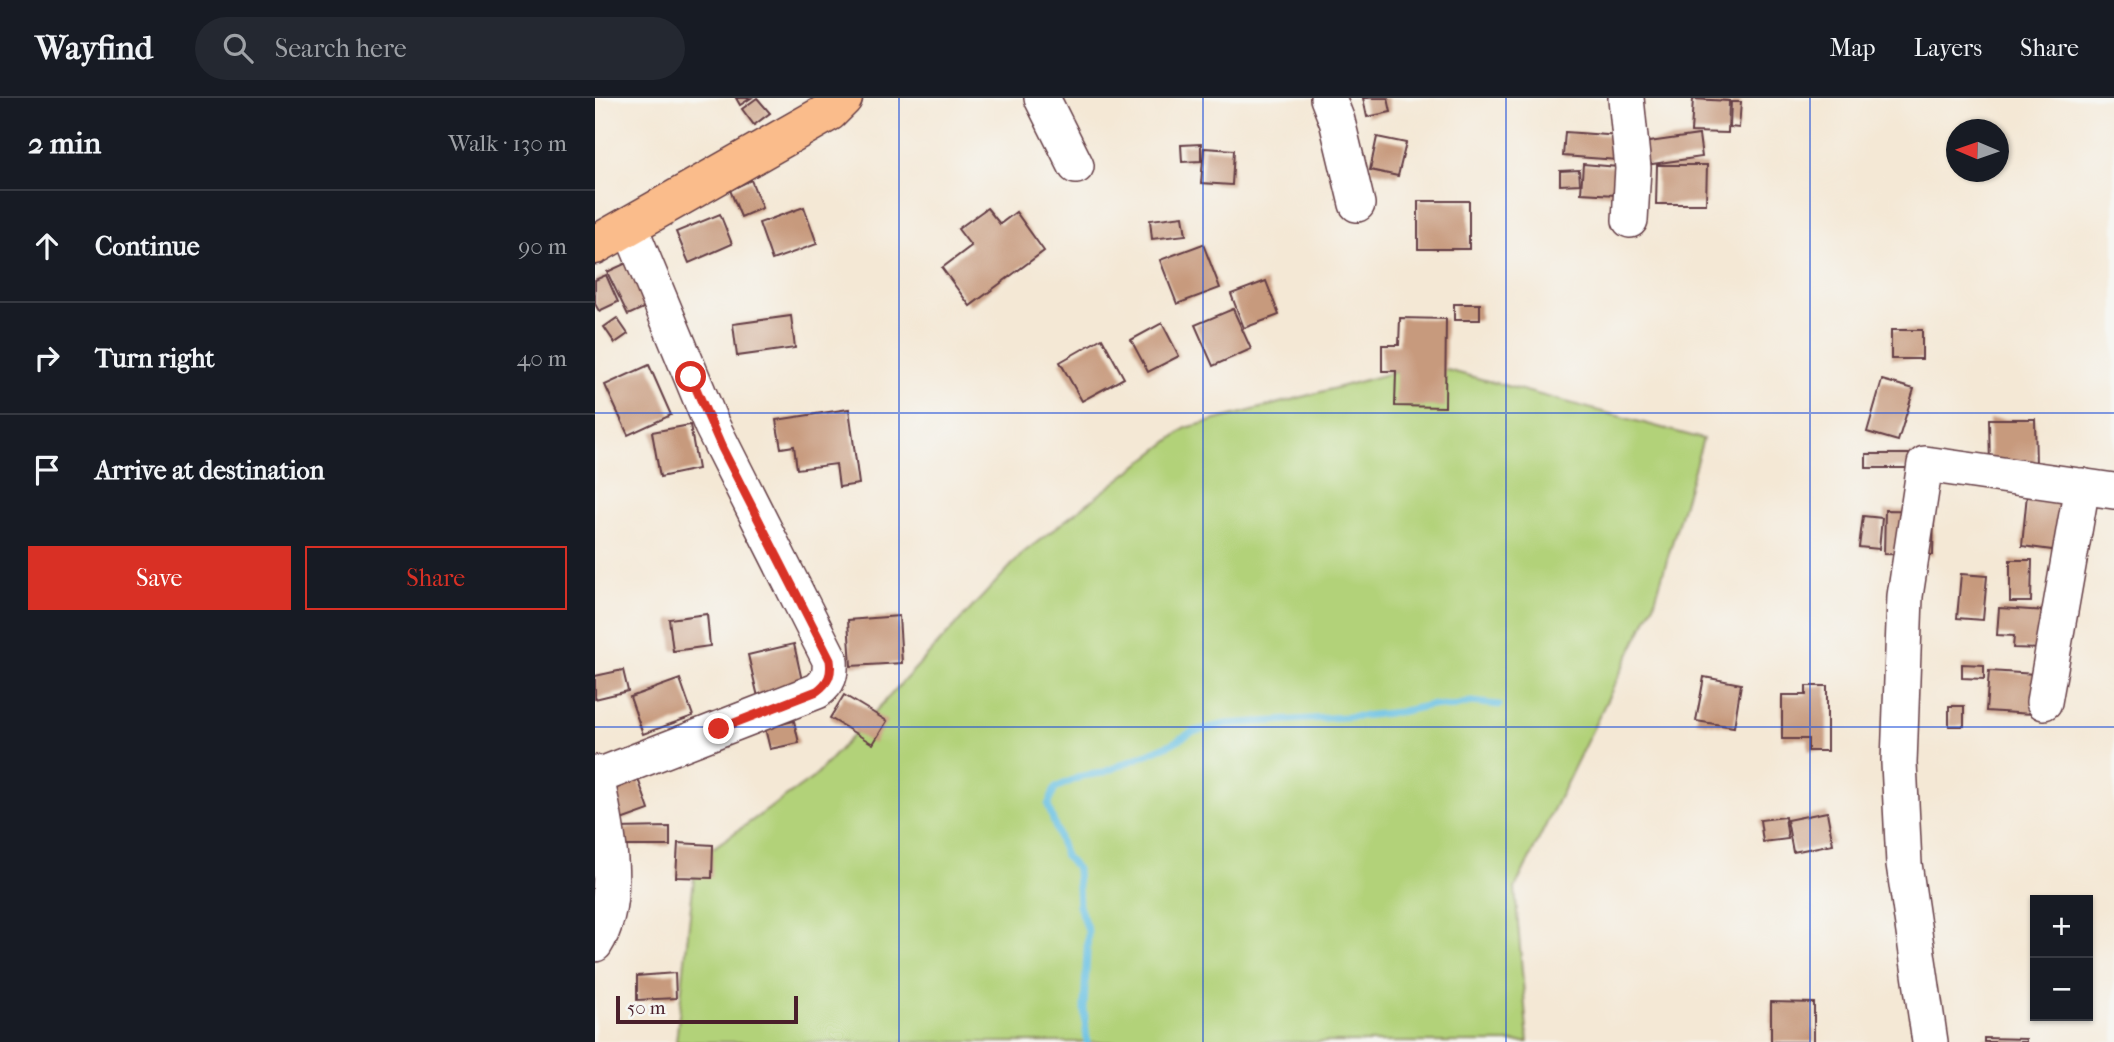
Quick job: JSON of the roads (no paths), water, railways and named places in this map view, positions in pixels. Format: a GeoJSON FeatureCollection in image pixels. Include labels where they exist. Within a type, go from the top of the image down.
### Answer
{"type":"FeatureCollection","features":[{"type":"Feature","properties":{"kind":"main road"},"geometry":{"type":"LineString","coordinates":[[595,245],[829,112],[843,98]]}},
{"type":"Feature","properties":{"kind":"street"},"geometry":{"type":"LineString","coordinates":[[1042,98],[1076,166]]}},
{"type":"Feature","properties":{"kind":"street"},"geometry":{"type":"LineString","coordinates":[[1328,98],[1357,204]]}},
{"type":"Feature","properties":{"kind":"street"},"geometry":{"type":"LineString","coordinates":[[1626,98],[1633,168],[1630,220]]}},
{"type":"Feature","properties":{"kind":"street"},"geometry":{"type":"LineString","coordinates":[[595,944],[606,920],[610,879],[608,844],[595,775],[817,691],[829,679],[831,669],[830,660],[712,426],[629,225]]}},
{"type":"Feature","properties":{"kind":"street"},"geometry":{"type":"LineString","coordinates":[[1930,1042],[1904,864],[1899,763],[1905,596],[1925,464],[2098,489],[2044,702]]}},
{"type":"Feature","properties":{"kind":"waterway"},"geometry":{"type":"LineString","coordinates":[[1087,1042],[1084,1008],[1088,931],[1079,906],[1077,869],[1065,856],[1048,805],[1055,788],[1082,776],[1102,773],[1171,744],[1192,732],[1226,724],[1362,716],[1431,705],[1451,707],[1471,702],[1499,705]]}}]}
